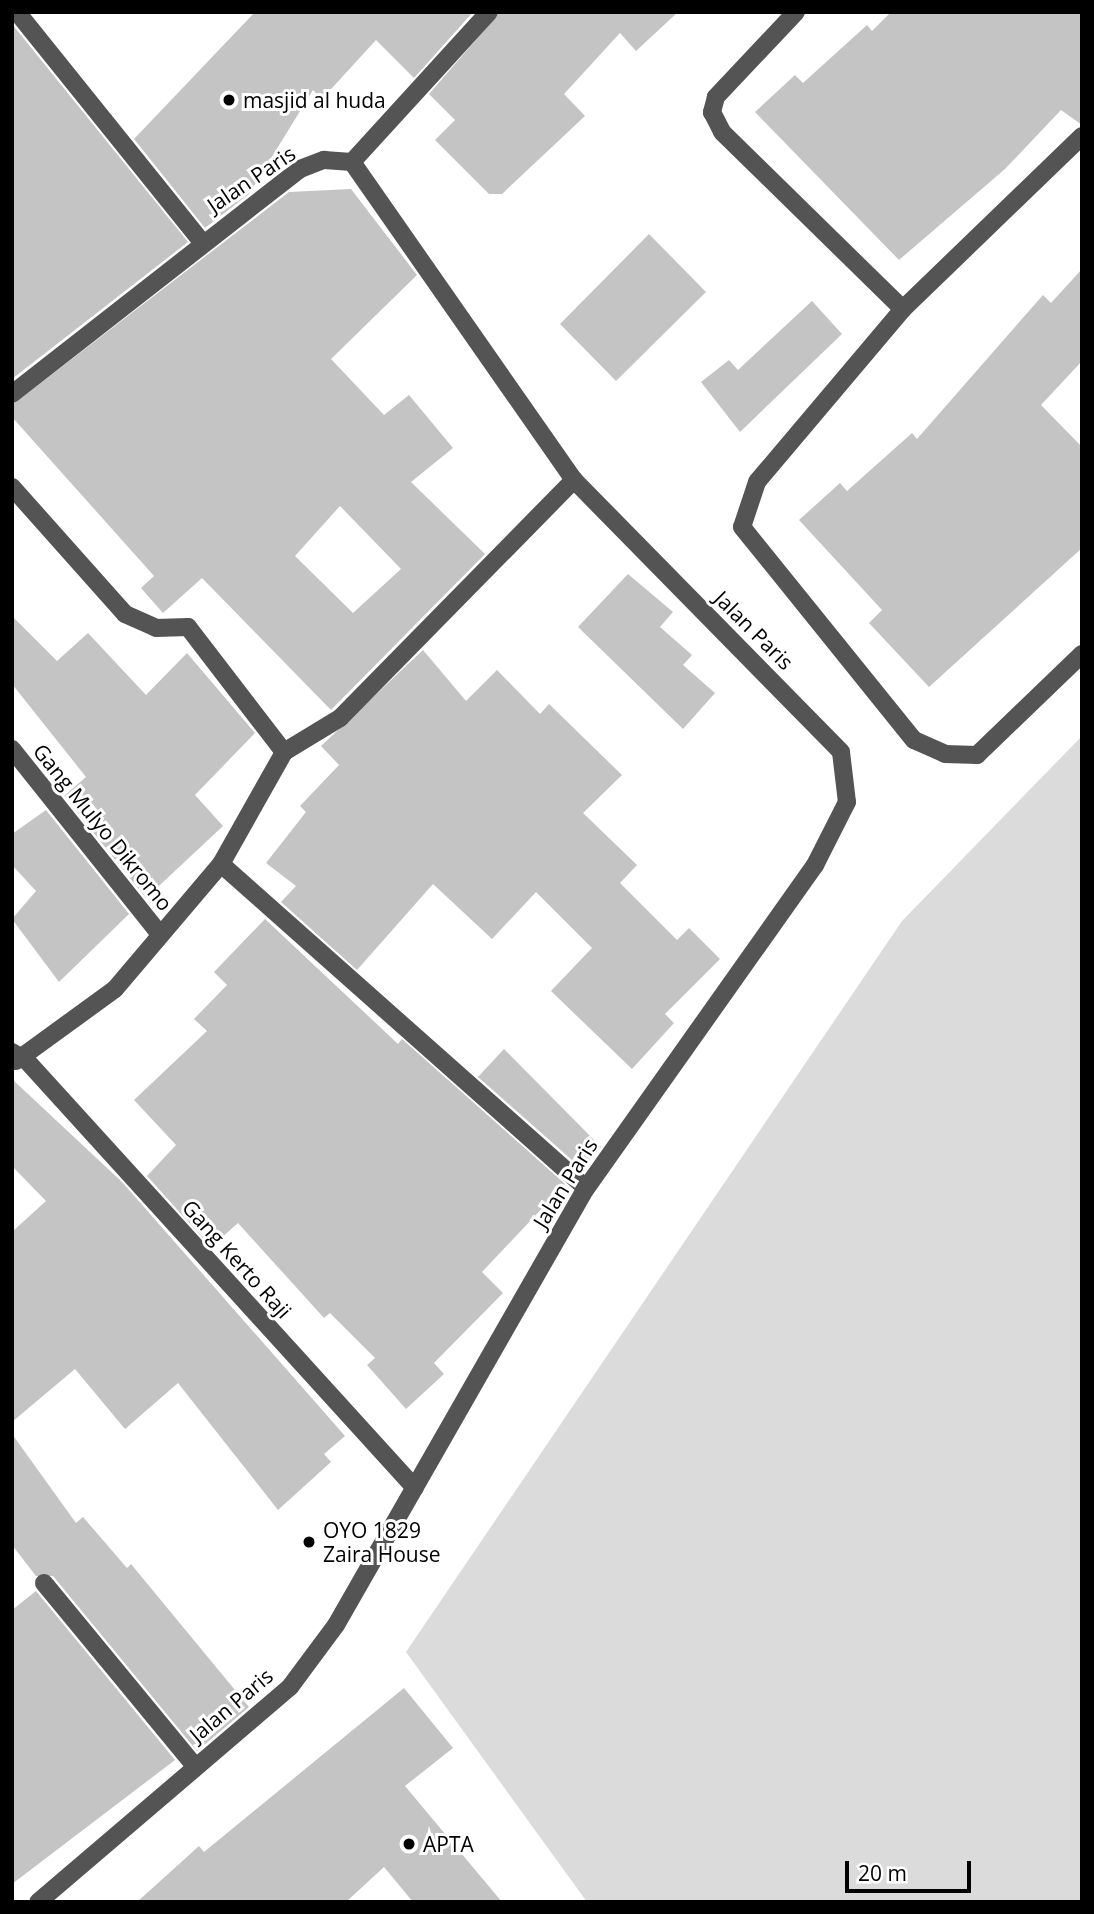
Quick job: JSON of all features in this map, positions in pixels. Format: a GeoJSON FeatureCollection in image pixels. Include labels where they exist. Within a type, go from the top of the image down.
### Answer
{"type":"FeatureCollection","features":[{"type":"Feature","properties":{"kind":"street"},"geometry":{"type":"LineString","coordinates":[[17,12],[201,241]]}},
{"type":"Feature","properties":{"kind":"street"},"geometry":{"type":"LineString","coordinates":[[352,162],[489,12]]}},
{"type":"Feature","properties":{"kind":"street"},"geometry":{"type":"LineString","coordinates":[[796,12],[716,97],[712,112],[722,132],[903,309]]}},
{"type":"Feature","properties":{"kind":"street"},"geometry":{"type":"LineString","coordinates":[[1082,136],[903,309],[757,482],[742,527],[914,740],[945,754],[976,755],[1082,654]]}},
{"type":"Feature","properties":{"kind":"street","name":"Jalan Paris"},"geometry":{"type":"LineString","coordinates":[[12,394],[201,241],[300,169],[324,160],[352,162],[574,480],[841,752],[847,802],[815,865],[586,1188],[336,1625],[290,1687],[194,1765],[38,1902]]}},
{"type":"Feature","properties":{"kind":"street"},"geometry":{"type":"LineString","coordinates":[[17,1058],[114,989],[158,932],[221,864],[284,752],[340,718],[574,480]]}},
{"type":"Feature","properties":{"kind":"street"},"geometry":{"type":"LineString","coordinates":[[12,487],[125,614],[156,628],[188,627],[284,752]]}},
{"type":"Feature","properties":{"kind":"street","name":"Gang Mulyo Dikromo"},"geometry":{"type":"LineString","coordinates":[[12,749],[158,932]]}},
{"type":"Feature","properties":{"kind":"street"},"geometry":{"type":"LineString","coordinates":[[221,864],[586,1188]]}},
{"type":"Feature","properties":{"kind":"street","name":"Gang Kerto Raji"},"geometry":{"type":"LineString","coordinates":[[17,1058],[415,1489]]}},
{"type":"Feature","properties":{"kind":"street"},"geometry":{"type":"LineString","coordinates":[[44,1583],[194,1765]]}},
{"type":"Feature","properties":{"kind":"shaded area"},"geometry":{"type":"Polygon","coordinates":[[[1082,736],[1082,1902],[587,1902],[406,1652],[902,921],[1082,736]]]}},
{"type":"Feature","properties":{"kind":"building"},"geometry":{"type":"Polygon","coordinates":[[[255,12],[473,12],[414,78],[376,40],[322,99],[313,90],[249,194],[205,228],[134,139],[255,12]]]}},
{"type":"Feature","properties":{"kind":"building"},"geometry":{"type":"Polygon","coordinates":[[[500,12],[678,12],[636,51],[620,33],[564,94],[585,116],[502,194],[489,194],[435,140],[455,120],[429,94],[500,12]]]}},
{"type":"Feature","properties":{"kind":"building"},"geometry":{"type":"Polygon","coordinates":[[[891,12],[1082,12],[1082,125],[1061,110],[1005,169],[899,260],[755,112],[795,75],[803,83],[867,25],[872,31],[891,12]]]}},
{"type":"Feature","properties":{"kind":"building"},"geometry":{"type":"Polygon","coordinates":[[[12,24],[188,242],[12,379],[12,24]]]}},
{"type":"Feature","properties":{"kind":"building"},"geometry":{"type":"Polygon","coordinates":[[[351,189],[417,275],[331,359],[384,415],[409,395],[453,448],[411,482],[485,554],[331,710],[202,578],[163,613],[141,588],[154,576],[12,417],[12,405],[289,192],[351,189]],[[340,506],[295,556],[353,613],[401,569],[340,506]]]}},
{"type":"Feature","properties":{"kind":"building"},"geometry":{"type":"Polygon","coordinates":[[[649,234],[706,292],[616,381],[560,324],[649,234]]]}},
{"type":"Feature","properties":{"kind":"building"},"geometry":{"type":"Polygon","coordinates":[[[1082,269],[1082,361],[1041,405],[1082,447],[1082,548],[929,687],[869,623],[882,610],[799,520],[840,483],[847,491],[912,433],[917,439],[1043,295],[1051,303],[1082,269]]]}},
{"type":"Feature","properties":{"kind":"building"},"geometry":{"type":"Polygon","coordinates":[[[812,301],[842,334],[740,432],[701,382],[729,360],[738,370],[812,301]]]}},
{"type":"Feature","properties":{"kind":"building"},"geometry":{"type":"Polygon","coordinates":[[[628,574],[673,612],[660,627],[692,655],[683,665],[715,693],[683,729],[578,627],[628,574]]]}},
{"type":"Feature","properties":{"kind":"building"},"geometry":{"type":"Polygon","coordinates":[[[12,616],[57,661],[88,633],[146,695],[187,653],[255,733],[195,795],[223,826],[146,898],[64,796],[86,777],[12,684],[12,616]]]}},
{"type":"Feature","properties":{"kind":"building"},"geometry":{"type":"Polygon","coordinates":[[[423,650],[466,701],[497,670],[540,714],[549,704],[622,775],[583,813],[637,865],[620,883],[677,940],[689,928],[720,959],[665,1014],[674,1023],[632,1069],[551,991],[592,948],[536,892],[492,939],[433,884],[357,970],[281,902],[296,886],[266,863],[306,812],[300,806],[339,765],[321,746],[423,650]]]}},
{"type":"Feature","properties":{"kind":"building"},"geometry":{"type":"Polygon","coordinates":[[[46,810],[129,914],[59,982],[12,919],[36,891],[12,865],[12,834],[46,810]]]}},
{"type":"Feature","properties":{"kind":"building"},"geometry":{"type":"Polygon","coordinates":[[[265,919],[398,1044],[402,1039],[565,1184],[482,1272],[503,1293],[434,1363],[444,1374],[406,1409],[367,1365],[375,1358],[330,1313],[324,1318],[238,1223],[211,1247],[147,1176],[176,1145],[134,1100],[207,1031],[194,1019],[227,985],[214,972],[265,919]]]}},
{"type":"Feature","properties":{"kind":"building"},"geometry":{"type":"Polygon","coordinates":[[[504,1049],[601,1147],[581,1168],[478,1077],[504,1049]]]}},
{"type":"Feature","properties":{"kind":"building"},"geometry":{"type":"Polygon","coordinates":[[[12,1079],[122,1182],[345,1436],[324,1454],[331,1462],[278,1510],[178,1383],[125,1429],[75,1369],[12,1422],[12,1232],[46,1201],[12,1166],[12,1079]]]}},
{"type":"Feature","properties":{"kind":"building"},"geometry":{"type":"Polygon","coordinates":[[[12,1434],[76,1523],[83,1517],[127,1568],[131,1564],[249,1707],[197,1751],[53,1576],[36,1576],[12,1545],[12,1434]]]}},
{"type":"Feature","properties":{"kind":"building"},"geometry":{"type":"Polygon","coordinates":[[[36,1591],[175,1760],[12,1884],[12,1610],[36,1591]]]}},
{"type":"Feature","properties":{"kind":"building"},"geometry":{"type":"Polygon","coordinates":[[[404,1688],[453,1748],[405,1786],[502,1902],[413,1902],[384,1867],[346,1902],[137,1902],[199,1846],[204,1852],[404,1688]]]}},
{"type":"Feature","properties":{"kind":"place","name":"masjid al huda"},"geometry":{"type":"Point","coordinates":[229,100]}},
{"type":"Feature","properties":{"kind":"place","name":"OYO 1829 Zaira House"},"geometry":{"type":"Point","coordinates":[309,1542]}},
{"type":"Feature","properties":{"kind":"place","name":"APTA"},"geometry":{"type":"Point","coordinates":[409,1844]}}]}
